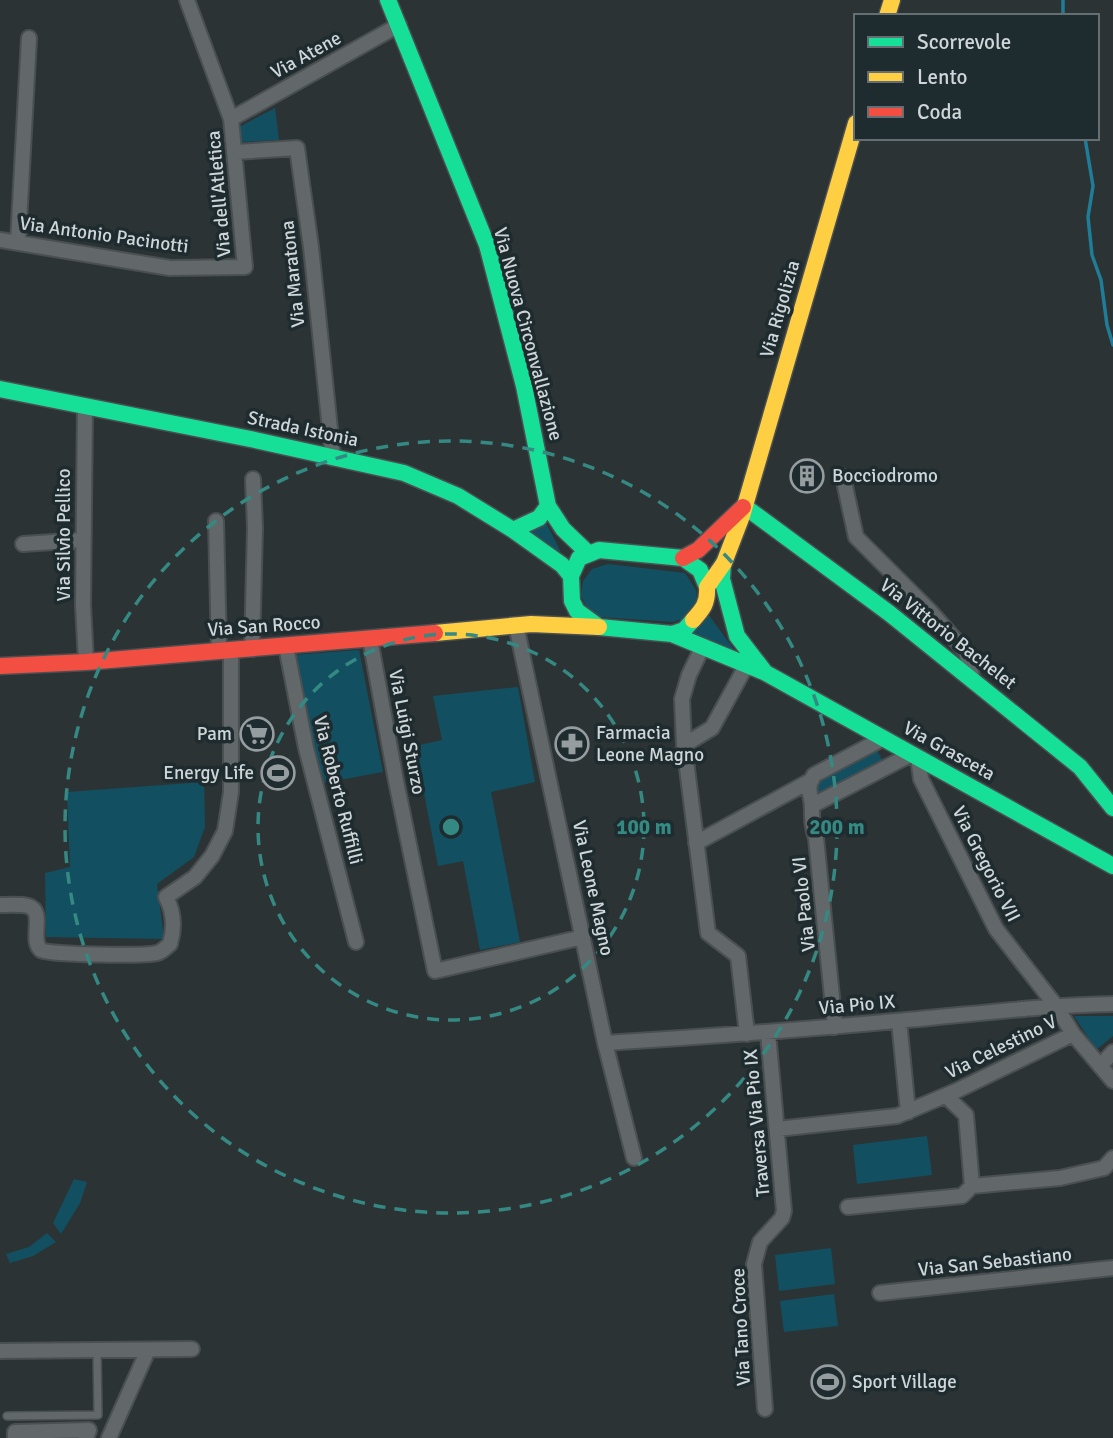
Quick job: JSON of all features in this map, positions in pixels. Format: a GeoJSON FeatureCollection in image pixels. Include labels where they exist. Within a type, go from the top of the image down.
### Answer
{"type":"FeatureCollection","features":[{"type":"Feature","properties":{"kind":"street","name":"Via dell'Atletica"},"geometry":{"type":"LineString","coordinates":[[187,0],[231,119],[245,267]]}},
{"type":"Feature","properties":{"kind":"street","name":"Via Nuova Circonvallazione"},"geometry":{"type":"LineString","coordinates":[[388,0],[487,246],[524,386],[548,506],[563,529],[588,553]]}},
{"type":"Feature","properties":{"kind":"street","name":"Via Atene"},"geometry":{"type":"LineString","coordinates":[[231,119],[399,25]]}},
{"type":"Feature","properties":{"kind":"street"},"geometry":{"type":"LineString","coordinates":[[18,242],[29,38]]}},
{"type":"Feature","properties":{"kind":"street","name":"Via Rigolizia"},"geometry":{"type":"LineString","coordinates":[[723,564],[744,506],[854,131]]}},
{"type":"Feature","properties":{"kind":"street","name":"Via Maratona"},"geometry":{"type":"LineString","coordinates":[[236,152],[297,148],[311,247],[333,458]]}},
{"type":"Feature","properties":{"kind":"street","name":"Via Antonio Pacinotti"},"geometry":{"type":"LineString","coordinates":[[0,240],[170,268],[245,267]]}},
{"type":"Feature","properties":{"kind":"street","name":"Strada Istonia"},"geometry":{"type":"LineString","coordinates":[[0,389],[404,473],[458,496],[513,530],[562,565],[571,576]]}},
{"type":"Feature","properties":{"kind":"street","name":"Via Silvio Pellico"},"geometry":{"type":"LineString","coordinates":[[85,407],[83,540],[86,662]]}},
{"type":"Feature","properties":{"kind":"street"},"geometry":{"type":"LineString","coordinates":[[844,477],[856,537],[930,611],[966,652],[973,680]]}},
{"type":"Feature","properties":{"kind":"street"},"geometry":{"type":"LineString","coordinates":[[252,649],[255,528],[253,479]]}},
{"type":"Feature","properties":{"kind":"street"},"geometry":{"type":"LineString","coordinates":[[513,530],[539,518],[548,506]]}},
{"type":"Feature","properties":{"kind":"street"},"geometry":{"type":"LineString","coordinates":[[683,558],[698,550],[744,506]]}},
{"type":"Feature","properties":{"kind":"street","name":"Via Vittorio Bachelet"},"geometry":{"type":"LineString","coordinates":[[744,506],[878,605],[973,680],[1080,768],[1113,808]]}},
{"type":"Feature","properties":{"kind":"street"},"geometry":{"type":"LineString","coordinates":[[0,905],[28,906],[34,910],[37,918],[36,941],[39,948],[46,952],[156,953],[170,944],[173,933],[172,908],[166,897],[195,877],[212,856],[225,831],[231,792],[216,521]]}},
{"type":"Feature","properties":{"kind":"street"},"geometry":{"type":"LineString","coordinates":[[23,544],[83,540]]}},
{"type":"Feature","properties":{"kind":"street"},"geometry":{"type":"LineString","coordinates":[[599,627],[577,611],[572,601],[571,576],[579,558],[600,550],[683,558],[700,570],[707,592],[729,632],[743,644]]}},
{"type":"Feature","properties":{"kind":"street"},"geometry":{"type":"LineString","coordinates":[[672,634],[684,630],[700,615],[707,592],[723,564]]}},
{"type":"Feature","properties":{"kind":"street"},"geometry":{"type":"LineString","coordinates":[[723,564],[722,579],[737,636],[764,672]]}},
{"type":"Feature","properties":{"kind":"street"},"geometry":{"type":"LineString","coordinates":[[524,625],[556,613],[572,601]]}},
{"type":"Feature","properties":{"kind":"street"},"geometry":{"type":"LineString","coordinates":[[524,625],[599,627],[672,634],[764,672]]}},
{"type":"Feature","properties":{"kind":"street","name":"Via San Rocco"},"geometry":{"type":"LineString","coordinates":[[0,666],[86,662],[524,625]]}},
{"type":"Feature","properties":{"kind":"street","name":"Via Leone Magno"},"geometry":{"type":"LineString","coordinates":[[524,625],[605,1044],[634,1158]]}},
{"type":"Feature","properties":{"kind":"street","name":"Via Luigi Sturzo"},"geometry":{"type":"LineString","coordinates":[[370,639],[435,971],[583,937]]}},
{"type":"Feature","properties":{"kind":"street","name":"Via Roberto Ruffilli"},"geometry":{"type":"LineString","coordinates":[[286,646],[306,748],[356,942]]}},
{"type":"Feature","properties":{"kind":"street"},"geometry":{"type":"LineString","coordinates":[[703,646],[682,699],[684,745],[708,933],[738,956],[747,1034]]}},
{"type":"Feature","properties":{"kind":"street"},"geometry":{"type":"LineString","coordinates":[[684,745],[712,728],[746,666]]}},
{"type":"Feature","properties":{"kind":"street","name":"Via Grasceta"},"geometry":{"type":"LineString","coordinates":[[764,672],[1113,866]]}},
{"type":"Feature","properties":{"kind":"street"},"geometry":{"type":"LineString","coordinates":[[696,843],[884,738]]}},
{"type":"Feature","properties":{"kind":"street"},"geometry":{"type":"LineString","coordinates":[[813,805],[915,755]]}},
{"type":"Feature","properties":{"kind":"street","name":"Via Gregorio VII"},"geometry":{"type":"LineString","coordinates":[[915,755],[921,779],[996,929],[1056,1006],[1073,1034],[1113,1081]]}},
{"type":"Feature","properties":{"kind":"street","name":"Via Paolo VI"},"geometry":{"type":"LineString","coordinates":[[812,780],[808,794],[813,805],[811,823],[817,838],[835,1027]]}},
{"type":"Feature","properties":{"kind":"street","name":"Via Pio IX"},"geometry":{"type":"LineString","coordinates":[[605,1044],[835,1027],[1056,1006],[1113,1004]]}},
{"type":"Feature","properties":{"kind":"street"},"geometry":{"type":"LineString","coordinates":[[899,1021],[908,1112]]}},
{"type":"Feature","properties":{"kind":"street","name":"Traversa Via Pio IX"},"geometry":{"type":"LineString","coordinates":[[760,1242],[782,1218],[784,1211],[768,1032]]}},
{"type":"Feature","properties":{"kind":"street","name":"Via Celestino V"},"geometry":{"type":"LineString","coordinates":[[777,1129],[897,1116],[946,1096],[1073,1034]]}},
{"type":"Feature","properties":{"kind":"street"},"geometry":{"type":"LineString","coordinates":[[1100,1066],[1113,1052]]}},
{"type":"Feature","properties":{"kind":"street"},"geometry":{"type":"LineString","coordinates":[[946,1096],[966,1115],[972,1186]]}},
{"type":"Feature","properties":{"kind":"street"},"geometry":{"type":"LineString","coordinates":[[848,1207],[962,1196],[972,1186],[1060,1178],[1104,1168],[1113,1158]]}},
{"type":"Feature","properties":{"kind":"street","name":"Via Tano Croce"},"geometry":{"type":"LineString","coordinates":[[760,1242],[754,1264],[765,1409]]}},
{"type":"Feature","properties":{"kind":"street","name":"Via San Sebastiano"},"geometry":{"type":"LineString","coordinates":[[880,1293],[1113,1268]]}},
{"type":"Feature","properties":{"kind":"street"},"geometry":{"type":"LineString","coordinates":[[109,1438],[148,1349]]}},
{"type":"Feature","properties":{"kind":"street"},"geometry":{"type":"LineString","coordinates":[[0,1351],[192,1349]]}},
{"type":"Feature","properties":{"kind":"street"},"geometry":{"type":"LineString","coordinates":[[15,1438],[15,1432],[89,1430],[86,1438]]}},
{"type":"Feature","properties":{"kind":"lane"},"geometry":{"type":"LineString","coordinates":[[7,1416],[99,1415],[97,1350]]}},
{"type":"Feature","properties":{"kind":"shaded area"},"geometry":{"type":"Polygon","coordinates":[[[275,108],[279,140],[240,142],[239,127],[275,108]]]}},
{"type":"Feature","properties":{"kind":"shaded area"},"geometry":{"type":"Polygon","coordinates":[[[544,519],[561,552],[524,532],[544,519]]]}},
{"type":"Feature","properties":{"kind":"shaded area"},"geometry":{"type":"Polygon","coordinates":[[[608,564],[685,573],[696,590],[697,600],[688,617],[673,622],[600,617],[587,609],[581,595],[583,581],[592,569],[608,564]]]}},
{"type":"Feature","properties":{"kind":"shaded area"},"geometry":{"type":"Polygon","coordinates":[[[708,614],[738,655],[689,636],[708,614]]]}},
{"type":"Feature","properties":{"kind":"shaded area"},"geometry":{"type":"Polygon","coordinates":[[[359,650],[383,772],[318,784],[294,655],[359,650]]]}},
{"type":"Feature","properties":{"kind":"shaded area"},"geometry":{"type":"Polygon","coordinates":[[[518,687],[535,782],[491,792],[520,942],[480,950],[463,861],[438,866],[415,746],[442,740],[433,696],[518,687]]]}},
{"type":"Feature","properties":{"kind":"shaded area"},"geometry":{"type":"Polygon","coordinates":[[[875,747],[885,765],[820,796],[812,780],[875,747]]]}},
{"type":"Feature","properties":{"kind":"shaded area"},"geometry":{"type":"Polygon","coordinates":[[[204,782],[205,827],[194,857],[157,884],[164,939],[46,937],[45,873],[70,867],[67,792],[204,782]]]}},
{"type":"Feature","properties":{"kind":"shaded area"},"geometry":{"type":"Polygon","coordinates":[[[1074,1016],[1113,1016],[1113,1036],[1096,1050],[1074,1016]]]}},
{"type":"Feature","properties":{"kind":"shaded area"},"geometry":{"type":"Polygon","coordinates":[[[927,1136],[932,1175],[857,1184],[853,1145],[927,1136]]]}},
{"type":"Feature","properties":{"kind":"shaded area"},"geometry":{"type":"Polygon","coordinates":[[[74,1179],[87,1182],[80,1203],[61,1234],[53,1223],[74,1179]]]}},
{"type":"Feature","properties":{"kind":"shaded area"},"geometry":{"type":"Polygon","coordinates":[[[47,1233],[56,1242],[33,1256],[10,1263],[6,1254],[29,1247],[47,1233]]]}},
{"type":"Feature","properties":{"kind":"shaded area"},"geometry":{"type":"Polygon","coordinates":[[[831,1248],[835,1284],[779,1291],[775,1255],[831,1248]]]}},
{"type":"Feature","properties":{"kind":"shaded area"},"geometry":{"type":"Polygon","coordinates":[[[834,1294],[838,1326],[784,1332],[780,1301],[834,1294]]]}},
{"type":"Feature","properties":{"kind":"waterway"},"geometry":{"type":"LineString","coordinates":[[1063,0],[1063,14]]}},
{"type":"Feature","properties":{"kind":"waterway"},"geometry":{"type":"LineString","coordinates":[[1085,140],[1093,186],[1088,217],[1092,255],[1101,280],[1107,325],[1113,345]]}},
{"type":"Feature","properties":{"kind":"traffic: fast"},"geometry":{"type":"LineString","coordinates":[[388,0],[487,245],[524,386],[548,506],[563,529],[588,553]]}},
{"type":"Feature","properties":{"kind":"traffic: fast"},"geometry":{"type":"LineString","coordinates":[[0,389],[404,473],[458,496],[513,530],[562,565],[571,576]]}},
{"type":"Feature","properties":{"kind":"traffic: fast"},"geometry":{"type":"LineString","coordinates":[[513,530],[539,518],[548,506]]}},
{"type":"Feature","properties":{"kind":"traffic: fast"},"geometry":{"type":"LineString","coordinates":[[744,506],[889,613],[1080,767],[1113,808]]}},
{"type":"Feature","properties":{"kind":"traffic: fast"},"geometry":{"type":"LineString","coordinates":[[693,620],[684,630],[672,634],[599,627],[577,611],[572,601],[571,576],[579,558],[599,550],[683,558],[700,570],[707,587]]}},
{"type":"Feature","properties":{"kind":"traffic: fast"},"geometry":{"type":"LineString","coordinates":[[723,564],[722,579],[737,636],[764,671]]}},
{"type":"Feature","properties":{"kind":"traffic: fast"},"geometry":{"type":"LineString","coordinates":[[672,634],[764,672],[1113,866]]}},
{"type":"Feature","properties":{"kind":"traffic: slow"},"geometry":{"type":"LineString","coordinates":[[888,14],[892,0]]}},
{"type":"Feature","properties":{"kind":"traffic: slow"},"geometry":{"type":"LineString","coordinates":[[693,620],[704,605],[707,587],[724,563],[742,516],[854,130]]}},
{"type":"Feature","properties":{"kind":"traffic: slow"},"geometry":{"type":"LineString","coordinates":[[435,633],[531,624],[599,627]]}},
{"type":"Feature","properties":{"kind":"traffic: jam"},"geometry":{"type":"LineString","coordinates":[[683,558],[698,550],[743,507]]}},
{"type":"Feature","properties":{"kind":"traffic: jam"},"geometry":{"type":"LineString","coordinates":[[0,666],[86,662],[435,633]]}},
{"type":"Feature","properties":{"kind":"place","name":"Bocciodromo"},"geometry":{"type":"Point","coordinates":[807,476]}},
{"type":"Feature","properties":{"kind":"place","name":"Pam"},"geometry":{"type":"Point","coordinates":[257,734]}},
{"type":"Feature","properties":{"kind":"place","name":"Farmacia Leone Magno"},"geometry":{"type":"Point","coordinates":[572,744]}},
{"type":"Feature","properties":{"kind":"place","name":"Energy Life"},"geometry":{"type":"Point","coordinates":[278,773]}},
{"type":"Feature","properties":{"kind":"place","name":"Sport Village"},"geometry":{"type":"Point","coordinates":[828,1382]}}]}
